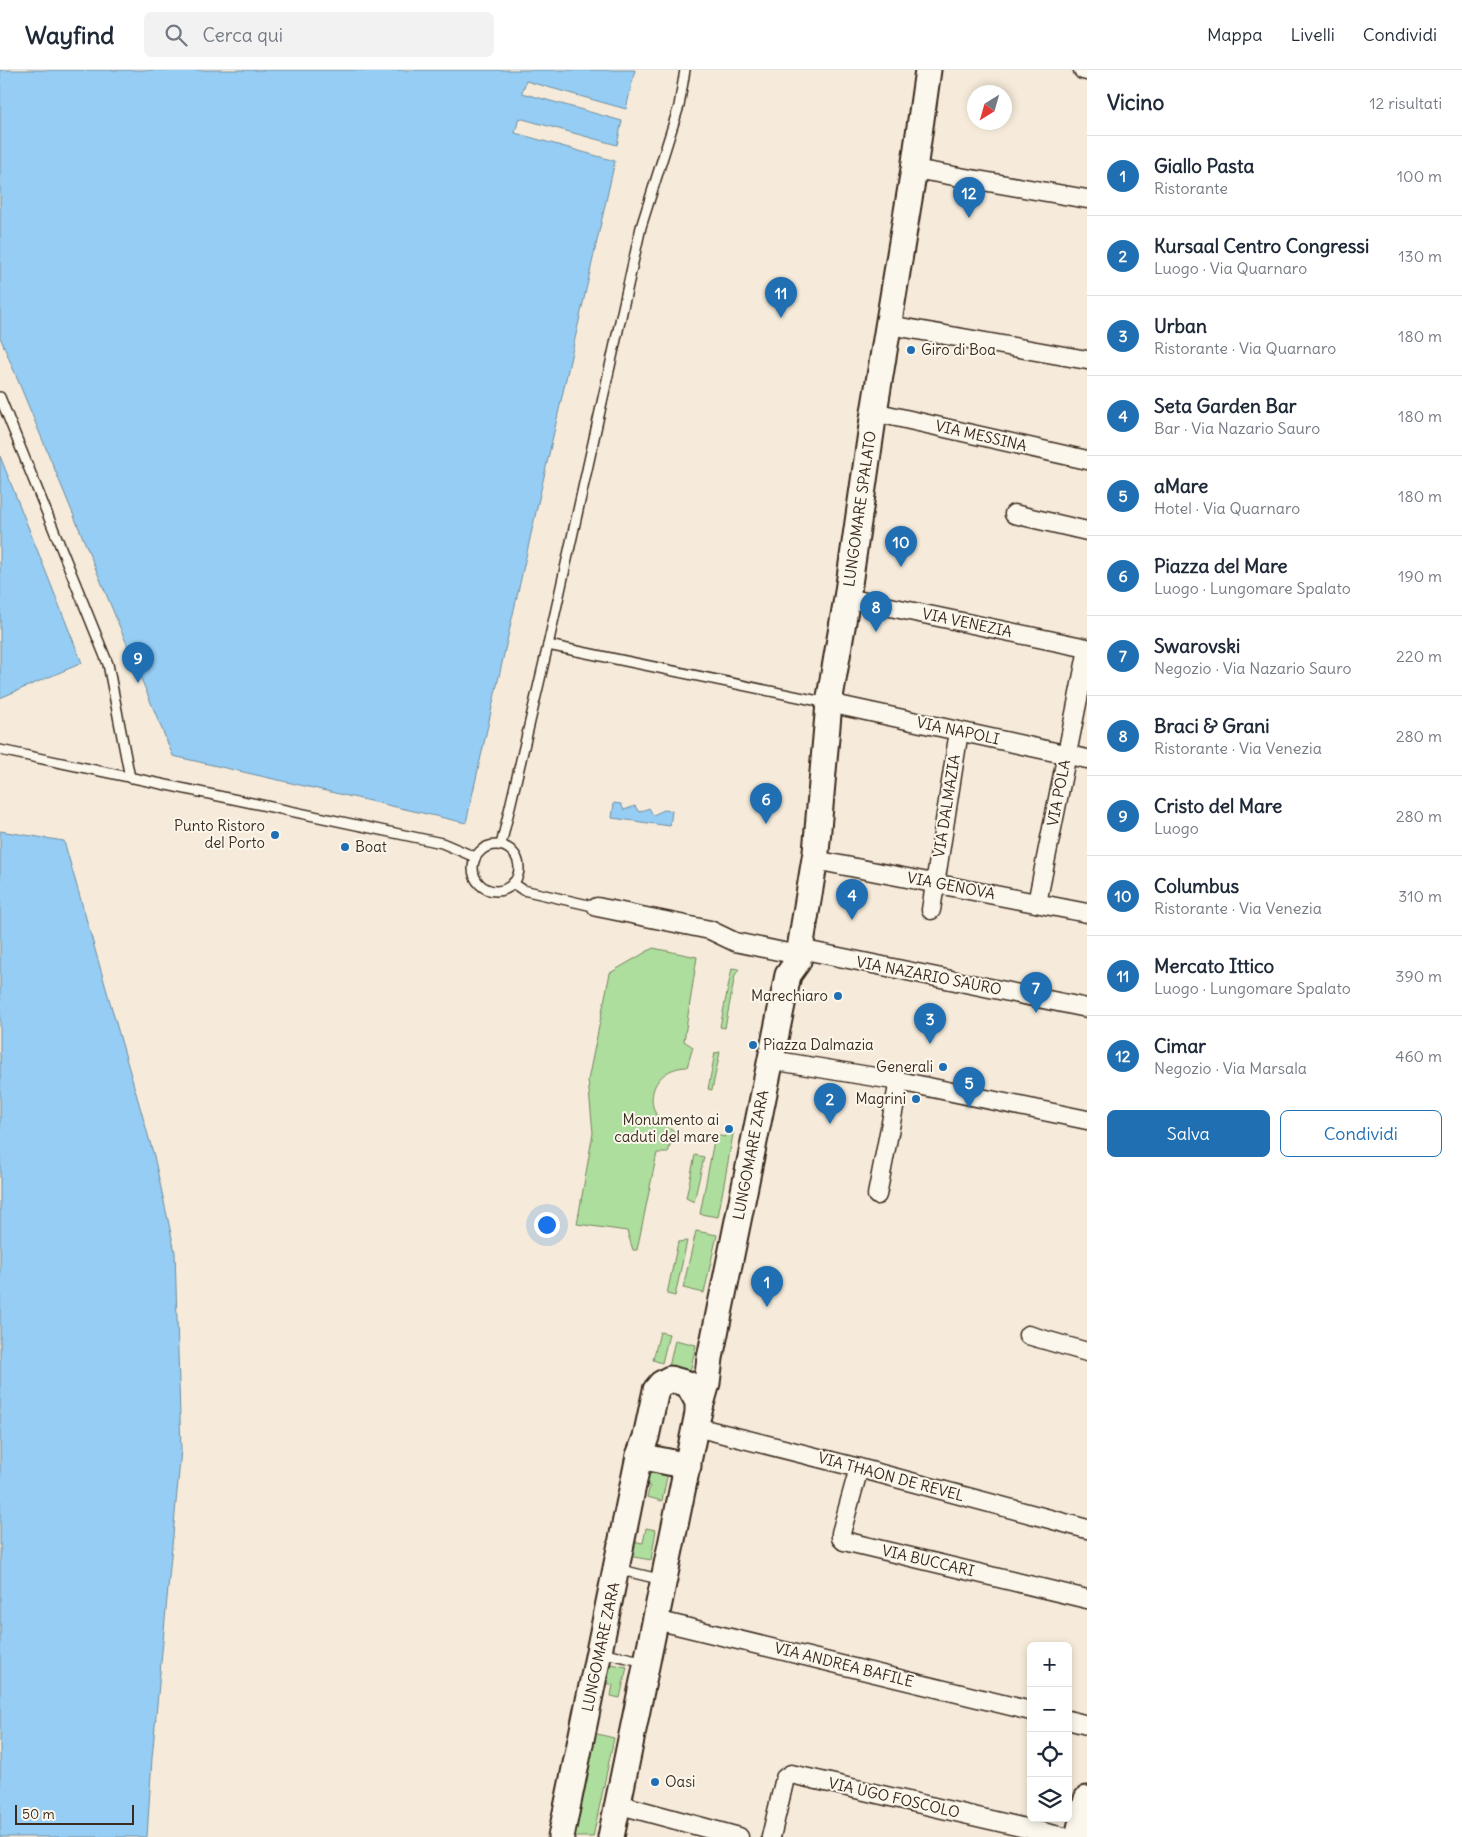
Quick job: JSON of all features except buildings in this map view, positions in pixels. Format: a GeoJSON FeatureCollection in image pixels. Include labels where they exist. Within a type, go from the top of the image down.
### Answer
{"type":"FeatureCollection","features":[{"type":"Feature","properties":{"kind":"street","name":"LUNGOMARE SPALATO"},"geometry":{"type":"LineString","coordinates":[[799,952],[814,860],[829,703],[847,598],[874,412],[914,169],[928,70]]}},
{"type":"Feature","properties":{"kind":"street"},"geometry":{"type":"LineString","coordinates":[[1082,70],[1087,71]]}},
{"type":"Feature","properties":{"kind":"street"},"geometry":{"type":"LineString","coordinates":[[914,169],[1087,199]]}},
{"type":"Feature","properties":{"kind":"street"},"geometry":{"type":"LineString","coordinates":[[889,325],[1087,360]]}},
{"type":"Feature","properties":{"kind":"street","name":"VIA MESSINA"},"geometry":{"type":"LineString","coordinates":[[874,412],[1087,460]]}},
{"type":"Feature","properties":{"kind":"street"},"geometry":{"type":"LineString","coordinates":[[1014,514],[1087,531]]}},
{"type":"Feature","properties":{"kind":"street","name":"VIA VENEZIA"},"geometry":{"type":"LineString","coordinates":[[847,598],[1087,648]]}},
{"type":"Feature","properties":{"kind":"street","name":"VIA POLA"},"geometry":{"type":"LineString","coordinates":[[1037,903],[1087,654]]}},
{"type":"Feature","properties":{"kind":"street","name":"VIA NAPOLI"},"geometry":{"type":"LineString","coordinates":[[829,703],[1087,759]]}},
{"type":"Feature","properties":{"kind":"street","name":"VIA DALMAZIA"},"geometry":{"type":"LineString","coordinates":[[931,910],[959,731]]}},
{"type":"Feature","properties":{"kind":"street","name":"VIA GENOVA"},"geometry":{"type":"LineString","coordinates":[[814,860],[1087,913]]}},
{"type":"Feature","properties":{"kind":"street"},"geometry":{"type":"LineString","coordinates":[[597,907],[710,930],[740,943],[799,952]]}},
{"type":"Feature","properties":{"kind":"street","name":"VIA NAZARIO SAURO"},"geometry":{"type":"LineString","coordinates":[[799,952],[1087,1008]]}},
{"type":"Feature","properties":{"kind":"street","name":"LUNGOMARE ZARA"},"geometry":{"type":"LineString","coordinates":[[696,1422],[707,1383],[710,1358],[788,975],[798,961],[799,952]]}},
{"type":"Feature","properties":{"kind":"street"},"geometry":{"type":"LineString","coordinates":[[770,1060],[899,1081],[1087,1120]]}},
{"type":"Feature","properties":{"kind":"street"},"geometry":{"type":"LineString","coordinates":[[877,1195],[899,1081]]}},
{"type":"Feature","properties":{"kind":"street"},"geometry":{"type":"LineString","coordinates":[[1028,1335],[1087,1352]]}},
{"type":"Feature","properties":{"kind":"street","name":"LUNGOMARE ZARA"},"geometry":{"type":"LineString","coordinates":[[688,1384],[700,1375],[710,1358]]}},
{"type":"Feature","properties":{"kind":"street","name":"LUNGOMARE ZARA"},"geometry":{"type":"LineString","coordinates":[[561,1837],[639,1456],[646,1437],[656,1390],[661,1384],[670,1379],[688,1384],[698,1402],[696,1422],[611,1837]]}},
{"type":"Feature","properties":{"kind":"street","name":"VIA THAON DE REVEL"},"geometry":{"type":"LineString","coordinates":[[696,1422],[1087,1529]]}},
{"type":"Feature","properties":{"kind":"street"},"geometry":{"type":"LineString","coordinates":[[639,1456],[688,1466]]}},
{"type":"Feature","properties":{"kind":"street","name":"VIA BUCCARI"},"geometry":{"type":"LineString","coordinates":[[859,1468],[841,1533],[841,1538],[844,1541],[1087,1599]]}},
{"type":"Feature","properties":{"kind":"street","name":"VIA ANDREA BAFILE"},"geometry":{"type":"LineString","coordinates":[[656,1620],[1027,1710]]}},
{"type":"Feature","properties":{"kind":"street"},"geometry":{"type":"LineString","coordinates":[[1072,1721],[1087,1725]]}},
{"type":"Feature","properties":{"kind":"street","name":"VIA UGO FOSCOLO"},"geometry":{"type":"LineString","coordinates":[[771,1837],[785,1778],[791,1774],[1064,1837]]}},
{"type":"Feature","properties":{"kind":"street"},"geometry":{"type":"LineString","coordinates":[[1078,1837],[1087,1799]]}},
{"type":"Feature","properties":{"kind":"street"},"geometry":{"type":"LineString","coordinates":[[617,1804],[739,1837]]}},
{"type":"Feature","properties":{"kind":"lane"},"geometry":{"type":"LineString","coordinates":[[501,845],[548,645],[641,227],[679,106],[685,70]]}},
{"type":"Feature","properties":{"kind":"lane"},"geometry":{"type":"LineString","coordinates":[[0,397],[108,664],[130,778]]}},
{"type":"Feature","properties":{"kind":"lane"},"geometry":{"type":"LineString","coordinates":[[548,645],[829,703]]}},
{"type":"Feature","properties":{"kind":"lane"},"geometry":{"type":"LineString","coordinates":[[0,750],[442,842],[475,857]]}},
{"type":"Feature","properties":{"kind":"lane"},"geometry":{"type":"LineString","coordinates":[[501,845],[514,853],[519,866],[518,873],[513,883],[505,889],[498,891],[483,888],[474,876],[472,869],[475,857],[487,846],[501,845]]}},
{"type":"Feature","properties":{"kind":"lane"},"geometry":{"type":"LineString","coordinates":[[513,883],[522,890],[597,907]]}},
{"type":"Feature","properties":{"kind":"lane"},"geometry":{"type":"LineString","coordinates":[[617,1569],[663,1580]]}},
{"type":"Feature","properties":{"kind":"lane"},"geometry":{"type":"LineString","coordinates":[[600,1652],[647,1663]]}},
{"type":"Feature","properties":{"kind":"green space"},"geometry":{"type":"Polygon","coordinates":[[[653,948],[697,957],[684,1041],[693,1047],[687,1067],[674,1069],[664,1075],[657,1083],[653,1093],[652,1104],[656,1114],[663,1123],[674,1131],[668,1153],[657,1153],[637,1250],[633,1250],[627,1231],[577,1224],[593,1133],[588,1080],[610,973],[653,948]]]}},
{"type":"Feature","properties":{"kind":"green space"},"geometry":{"type":"Polygon","coordinates":[[[732,968],[739,969],[735,975],[725,1028],[720,1027],[732,968]]]}},
{"type":"Feature","properties":{"kind":"green space"},"geometry":{"type":"Polygon","coordinates":[[[720,1052],[712,1090],[708,1089],[715,1053],[720,1052]]]}},
{"type":"Feature","properties":{"kind":"green space"},"geometry":{"type":"Polygon","coordinates":[[[726,1128],[734,1129],[718,1217],[700,1214],[715,1135],[725,1137],[726,1128]]]}},
{"type":"Feature","properties":{"kind":"green space"},"geometry":{"type":"Polygon","coordinates":[[[695,1155],[704,1157],[694,1202],[686,1198],[695,1155]]]}},
{"type":"Feature","properties":{"kind":"green space"},"geometry":{"type":"Polygon","coordinates":[[[696,1231],[717,1235],[704,1293],[683,1288],[696,1231]]]}},
{"type":"Feature","properties":{"kind":"green space"},"geometry":{"type":"Polygon","coordinates":[[[687,1241],[675,1296],[667,1294],[678,1242],[687,1241]]]}},
{"type":"Feature","properties":{"kind":"green space"},"geometry":{"type":"Polygon","coordinates":[[[660,1332],[669,1334],[662,1363],[653,1360],[660,1332]]]}},
{"type":"Feature","properties":{"kind":"green space"},"geometry":{"type":"Polygon","coordinates":[[[675,1340],[696,1345],[690,1372],[669,1367],[675,1340]]]}},
{"type":"Feature","properties":{"kind":"green space"},"geometry":{"type":"Polygon","coordinates":[[[647,1467],[668,1472],[662,1501],[647,1497],[650,1486],[643,1485],[647,1467]]]}},
{"type":"Feature","properties":{"kind":"green space"},"geometry":{"type":"Polygon","coordinates":[[[646,1528],[656,1530],[651,1560],[628,1556],[631,1541],[643,1543],[646,1528]]]}},
{"type":"Feature","properties":{"kind":"green space"},"geometry":{"type":"Polygon","coordinates":[[[606,1663],[627,1667],[620,1698],[611,1696],[613,1685],[602,1682],[606,1663]]]}},
{"type":"Feature","properties":{"kind":"green space"},"geometry":{"type":"Polygon","coordinates":[[[593,1733],[614,1738],[593,1837],[571,1837],[593,1733]]]}},
{"type":"Feature","properties":{"kind":"water"},"geometry":{"type":"Polygon","coordinates":[[[0,70],[635,70],[626,109],[526,81],[522,93],[622,121],[617,145],[519,118],[515,133],[615,161],[466,823],[173,756],[0,337],[0,70]]]}},
{"type":"Feature","properties":{"kind":"water"},"geometry":{"type":"Polygon","coordinates":[[[0,456],[82,663],[0,698],[0,456]]]}},
{"type":"Feature","properties":{"kind":"water"},"geometry":{"type":"Polygon","coordinates":[[[614,803],[621,804],[624,810],[635,806],[639,812],[649,808],[653,815],[664,810],[672,811],[670,826],[612,818],[614,803]]]}},
{"type":"Feature","properties":{"kind":"water"},"geometry":{"type":"Polygon","coordinates":[[[0,831],[64,841],[154,1156],[175,1252],[181,1450],[152,1758],[147,1837],[0,1837],[0,831]]]}},
{"type":"Feature","properties":{"kind":"place","name":"Cimar"},"geometry":{"type":"Point","coordinates":[969,218]}},
{"type":"Feature","properties":{"kind":"place","name":"Mercato Ittico"},"geometry":{"type":"Point","coordinates":[781,318]}},
{"type":"Feature","properties":{"kind":"place","name":"Giro di Boa"},"geometry":{"type":"Point","coordinates":[911,350]}},
{"type":"Feature","properties":{"kind":"place","name":"Columbus"},"geometry":{"type":"Point","coordinates":[901,567]}},
{"type":"Feature","properties":{"kind":"place","name":"Braci & Grani"},"geometry":{"type":"Point","coordinates":[876,632]}},
{"type":"Feature","properties":{"kind":"place","name":"Cristo del Mare"},"geometry":{"type":"Point","coordinates":[138,683]}},
{"type":"Feature","properties":{"kind":"place","name":"Piazza del Mare"},"geometry":{"type":"Point","coordinates":[766,824]}},
{"type":"Feature","properties":{"kind":"place","name":"Punto Ristoro del Porto"},"geometry":{"type":"Point","coordinates":[275,835]}},
{"type":"Feature","properties":{"kind":"place","name":"Boat"},"geometry":{"type":"Point","coordinates":[345,847]}},
{"type":"Feature","properties":{"kind":"place","name":"Seta Garden Bar"},"geometry":{"type":"Point","coordinates":[852,920]}},
{"type":"Feature","properties":{"kind":"place","name":"Marechiaro"},"geometry":{"type":"Point","coordinates":[838,996]}},
{"type":"Feature","properties":{"kind":"place","name":"Swarovski"},"geometry":{"type":"Point","coordinates":[1036,1013]}},
{"type":"Feature","properties":{"kind":"place","name":"Urban"},"geometry":{"type":"Point","coordinates":[930,1044]}},
{"type":"Feature","properties":{"kind":"place","name":"Piazza Dalmazia"},"geometry":{"type":"Point","coordinates":[753,1045]}},
{"type":"Feature","properties":{"kind":"place","name":"Generali"},"geometry":{"type":"Point","coordinates":[943,1067]}},
{"type":"Feature","properties":{"kind":"place","name":"Magrini"},"geometry":{"type":"Point","coordinates":[916,1099]}},
{"type":"Feature","properties":{"kind":"place","name":"aMare"},"geometry":{"type":"Point","coordinates":[969,1108]}},
{"type":"Feature","properties":{"kind":"place","name":"Kursaal Centro Congressi"},"geometry":{"type":"Point","coordinates":[830,1124]}},
{"type":"Feature","properties":{"kind":"place","name":"Monumento ai caduti del mare"},"geometry":{"type":"Point","coordinates":[729,1129]}},
{"type":"Feature","properties":{"kind":"place","name":"Giallo Pasta"},"geometry":{"type":"Point","coordinates":[767,1307]}},
{"type":"Feature","properties":{"kind":"place","name":"Oasi"},"geometry":{"type":"Point","coordinates":[655,1782]}}]}
